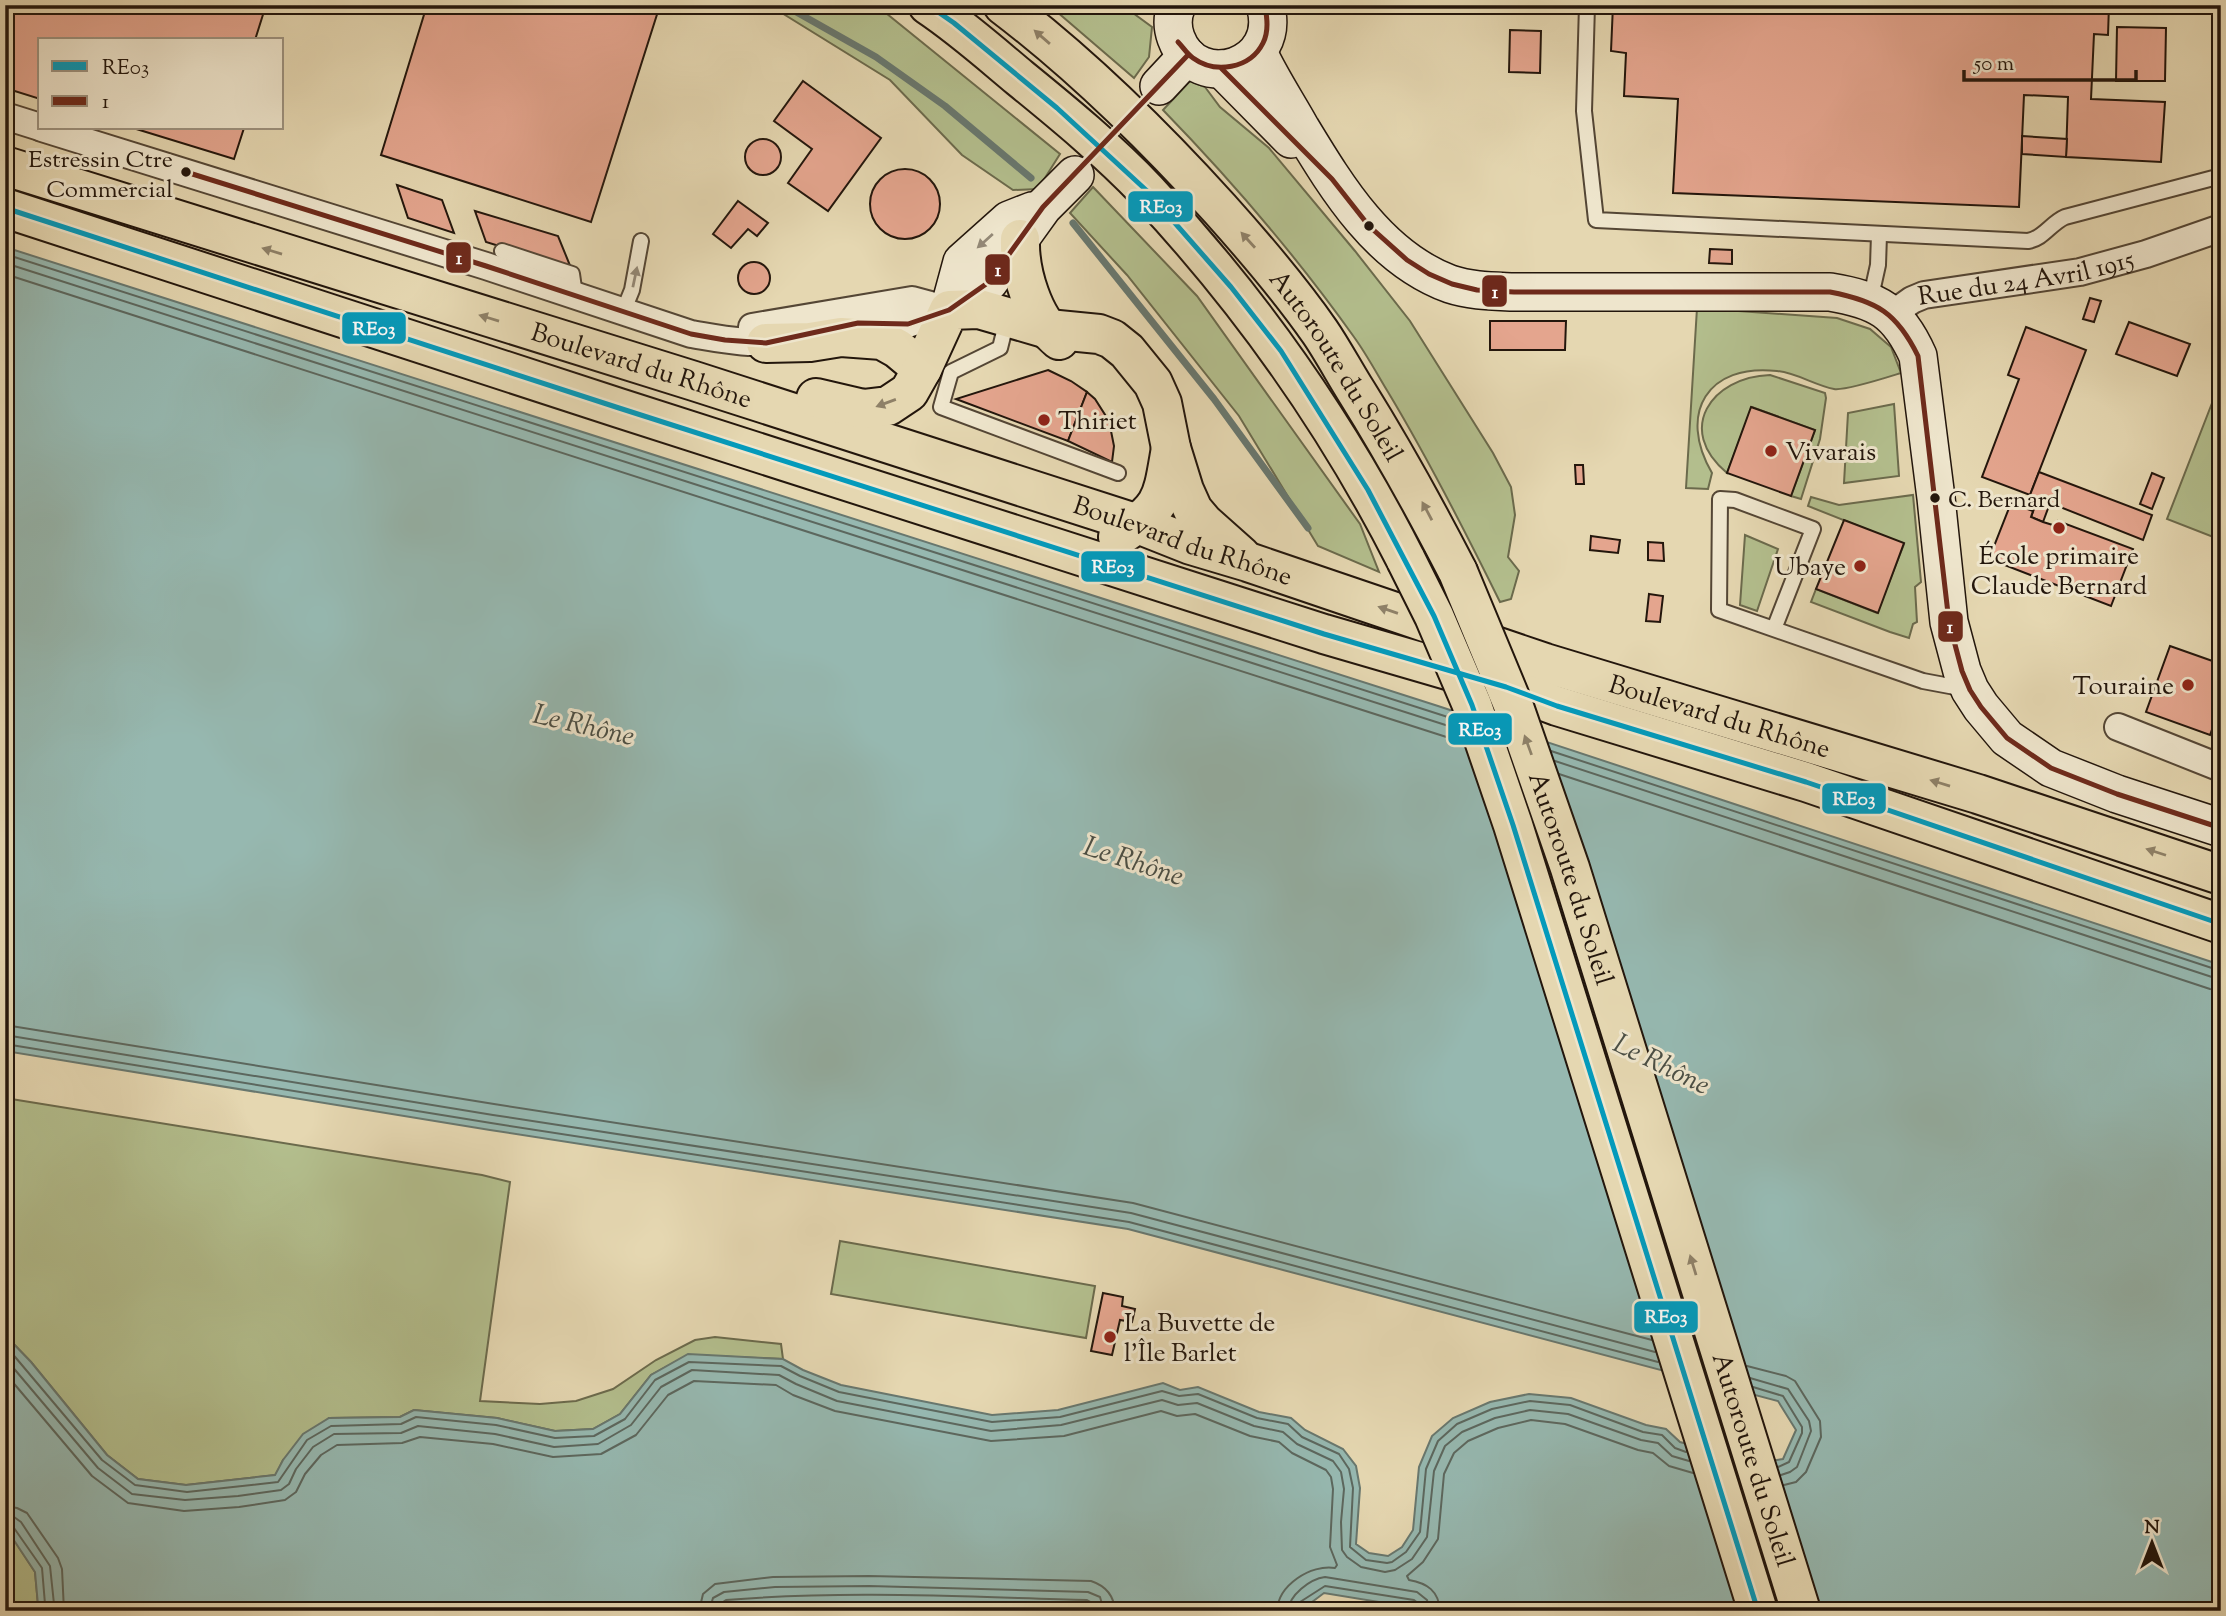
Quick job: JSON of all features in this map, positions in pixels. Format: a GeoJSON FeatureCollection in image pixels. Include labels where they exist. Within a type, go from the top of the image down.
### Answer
{"type":"FeatureCollection","features":[{"type":"Feature","properties":{"kind":"highway","name":"Autoroute du Soleil"},"geometry":{"type":"LineString","coordinates":[[928,5],[954,23],[1057,108],[1146,190],[1231,287],[1287,362],[1368,490],[1406,560],[1434,616],[1472,705],[1513,825],[1758,1611]]}},
{"type":"Feature","properties":{"kind":"highway","name":"Autoroute du Soleil"},"geometry":{"type":"LineString","coordinates":[[1003,5],[1127,112],[1176,160],[1263,257],[1320,332],[1407,477],[1458,572],[1514,707],[1570,868],[1801,1611]]}},
{"type":"Feature","properties":{"kind":"highway","name":"Boulevard du Rhône"},"geometry":{"type":"LineString","coordinates":[[5,166],[694,381],[1138,524],[1191,545],[1567,671],[1978,794],[2221,875]]}},
{"type":"Feature","properties":{"kind":"highway","name":"Boulevard du Rhône"},"geometry":{"type":"LineString","coordinates":[[5,208],[1298,625],[1507,687],[1557,706],[1805,782],[2221,924]]}},
{"type":"Feature","properties":{"kind":"highway"},"geometry":{"type":"LineString","coordinates":[[1020,239],[1019,258],[1025,285],[1048,329],[1057,340],[1088,353],[1107,366],[1130,393],[1138,411],[1144,432],[1143,474],[1135,503],[1138,524],[1148,551],[1164,566],[1324,614],[1507,687]]}},
{"type":"Feature","properties":{"kind":"highway"},"geometry":{"type":"LineString","coordinates":[[694,381],[737,377],[863,409],[888,405],[936,374],[949,310],[979,309],[1048,329],[1099,334],[1112,339],[1127,351],[1153,383],[1162,403],[1171,448],[1193,510],[1248,562]]}},
{"type":"Feature","properties":{"kind":"highway"},"geometry":{"type":"LineString","coordinates":[[765,343],[810,342],[841,337],[882,340],[936,374]]}},
{"type":"Feature","properties":{"kind":"highway"},"geometry":{"type":"LineString","coordinates":[[417,341],[602,380],[671,398],[919,476],[1084,532],[1117,538],[1150,515],[1159,501],[1164,489],[1171,448]]}},
{"type":"Feature","properties":{"kind":"main road"},"geometry":{"type":"LineString","coordinates":[[1168,11],[1178,43],[1187,56],[1201,65],[1222,69],[1243,64],[1258,52],[1268,27],[1265,5]]}},
{"type":"Feature","properties":{"kind":"main road"},"geometry":{"type":"LineString","coordinates":[[1258,52],[1332,179]]}},
{"type":"Feature","properties":{"kind":"main road"},"geometry":{"type":"LineString","coordinates":[[1159,86],[1187,56]]}},
{"type":"Feature","properties":{"kind":"main road"},"geometry":{"type":"LineString","coordinates":[[1222,69],[1332,179],[1369,226],[1407,260],[1452,284],[1477,290],[1818,292],[1856,297],[1880,308],[1910,338],[1918,356],[1949,622],[1968,686],[1986,715],[2007,738],[2051,768],[2117,794],[2221,828]]}},
{"type":"Feature","properties":{"kind":"main road"},"geometry":{"type":"LineString","coordinates":[[949,310],[989,282],[1043,207],[1075,175]]}},
{"type":"Feature","properties":{"kind":"main road"},"geometry":{"type":"LineString","coordinates":[[949,310],[962,262],[1009,220],[1043,207]]}},
{"type":"Feature","properties":{"kind":"street"},"geometry":{"type":"LineString","coordinates":[[5,116],[38,126]]}},
{"type":"Feature","properties":{"kind":"street"},"geometry":{"type":"LineString","coordinates":[[51,130],[486,266],[691,334],[765,343],[858,323],[908,324],[949,310]]}},
{"type":"Feature","properties":{"kind":"street","name":"Rue du 24 Avril 1915"},"geometry":{"type":"LineString","coordinates":[[1880,308],[1924,295],[2080,272],[2220,232]]}},
{"type":"Feature","properties":{"kind":"street"},"geometry":{"type":"LineString","coordinates":[[724,340],[752,327],[912,300],[949,310]]}},
{"type":"Feature","properties":{"kind":"street"},"geometry":{"type":"LineString","coordinates":[[2118,727],[2221,768]]}},
{"type":"Feature","properties":{"kind":"lane"},"geometry":{"type":"LineString","coordinates":[[1587,5],[1584,111],[1596,220],[2028,241],[2037,240],[2056,221],[2065,217],[2221,176]]}},
{"type":"Feature","properties":{"kind":"lane"},"geometry":{"type":"LineString","coordinates":[[1879,235],[1880,308]]}},
{"type":"Feature","properties":{"kind":"lane"},"geometry":{"type":"LineString","coordinates":[[623,312],[632,290],[641,241]]}},
{"type":"Feature","properties":{"kind":"lane"},"geometry":{"type":"LineString","coordinates":[[502,251],[572,274],[575,295]]}},
{"type":"Feature","properties":{"kind":"lane"},"geometry":{"type":"LineString","coordinates":[[1008,317],[1000,348],[951,372],[936,374],[941,407],[1118,473]]}},
{"type":"Feature","properties":{"kind":"lane"},"geometry":{"type":"LineString","coordinates":[[1774,629],[1813,528],[1735,500],[1720,499],[1719,610],[1923,681],[1955,687],[1968,686]]}},
{"type":"Feature","properties":{"kind":"green space"},"geometry":{"type":"Polygon","coordinates":[[[769,5],[876,5],[1060,154],[1038,189],[1013,190],[962,155],[890,80],[769,5]]]}},
{"type":"Feature","properties":{"kind":"green space"},"geometry":{"type":"Polygon","coordinates":[[[1049,5],[1122,5],[1152,27],[1149,57],[1134,78],[1049,5]]]}},
{"type":"Feature","properties":{"kind":"green space"},"geometry":{"type":"Polygon","coordinates":[[[1190,81],[1205,87],[1220,107],[1269,148],[1355,251],[1410,321],[1493,453],[1511,487],[1515,515],[1508,557],[1519,571],[1511,599],[1500,602],[1418,444],[1354,337],[1263,220],[1163,110],[1190,81]]]}},
{"type":"Feature","properties":{"kind":"green space"},"geometry":{"type":"Polygon","coordinates":[[[1093,187],[1197,296],[1360,524],[1379,572],[1318,546],[1239,416],[1127,275],[1070,213],[1093,187]]]}},
{"type":"Feature","properties":{"kind":"green space"},"geometry":{"type":"Polygon","coordinates":[[[1697,308],[1837,318],[1870,329],[1891,347],[1901,373],[1840,389],[1777,371],[1753,371],[1733,375],[1717,384],[1706,396],[1699,412],[1698,431],[1702,451],[1712,473],[1708,489],[1686,488],[1697,308]]]}},
{"type":"Feature","properties":{"kind":"green space"},"geometry":{"type":"Polygon","coordinates":[[[1770,375],[1825,393],[1820,439],[1801,499],[1791,496],[1815,430],[1752,407],[1727,473],[1711,457],[1703,440],[1702,424],[1707,409],[1717,396],[1731,385],[1749,378],[1770,375]]]}},
{"type":"Feature","properties":{"kind":"green space"},"geometry":{"type":"Polygon","coordinates":[[[2214,398],[2221,401],[2221,540],[2167,519],[2214,398]]]}},
{"type":"Feature","properties":{"kind":"green space"},"geometry":{"type":"Polygon","coordinates":[[[1894,404],[1899,476],[1844,483],[1848,413],[1894,404]]]}},
{"type":"Feature","properties":{"kind":"green space"},"geometry":{"type":"Polygon","coordinates":[[[1913,495],[1921,582],[1915,587],[1917,622],[1913,624],[1909,638],[1811,602],[1816,589],[1877,613],[1904,544],[1808,506],[1811,497],[1839,505],[1913,495]]]}},
{"type":"Feature","properties":{"kind":"green space"},"geometry":{"type":"Polygon","coordinates":[[[1745,535],[1778,549],[1757,611],[1740,605],[1745,535]]]}},
{"type":"Feature","properties":{"kind":"green space"},"geometry":{"type":"Polygon","coordinates":[[[5,1098],[482,1175],[510,1182],[480,1401],[540,1404],[576,1401],[613,1389],[656,1360],[695,1340],[715,1337],[781,1344],[783,1359],[688,1355],[651,1375],[620,1414],[593,1429],[555,1431],[497,1418],[414,1410],[400,1417],[329,1418],[283,1460],[276,1475],[186,1485],[138,1479],[107,1455],[31,1362],[5,1335],[5,1098]]]}},
{"type":"Feature","properties":{"kind":"green space"},"geometry":{"type":"Polygon","coordinates":[[[840,1241],[1095,1286],[1086,1338],[831,1294],[840,1241]]]}},
{"type":"Feature","properties":{"kind":"green space"},"geometry":{"type":"Polygon","coordinates":[[[5,1532],[9,1532],[35,1572],[38,1605],[29,1611],[5,1611],[5,1532]]]}},
{"type":"Feature","properties":{"kind":"water","name":"Le Rhône"},"geometry":{"type":"Polygon","coordinates":[[[5,247],[1438,706],[2221,965],[2221,1611],[1434,1611],[1324,1593],[1300,1611],[1154,1611],[869,1602],[775,1603],[684,1611],[29,1611],[38,1605],[35,1572],[9,1533],[5,1532],[5,1335],[31,1362],[107,1455],[138,1479],[186,1485],[275,1475],[303,1434],[329,1418],[400,1417],[414,1410],[497,1418],[555,1431],[593,1429],[620,1414],[651,1375],[688,1354],[783,1359],[841,1385],[992,1415],[1058,1410],[1163,1383],[1180,1390],[1198,1387],[1259,1412],[1291,1418],[1305,1430],[1343,1449],[1356,1466],[1360,1488],[1356,1544],[1369,1553],[1388,1556],[1402,1547],[1413,1530],[1419,1467],[1432,1436],[1453,1418],[1490,1402],[1529,1394],[1571,1398],[1646,1425],[1666,1429],[1680,1442],[1757,1463],[1783,1459],[1796,1430],[1778,1401],[1128,1229],[5,1051],[5,247]]]}},
{"type":"Feature","properties":{"kind":"building"},"geometry":{"type":"Polygon","coordinates":[[[5,5],[266,5],[256,38],[38,38],[38,98],[5,88],[5,5]]]}},
{"type":"Feature","properties":{"kind":"building"},"geometry":{"type":"Polygon","coordinates":[[[427,5],[660,5],[591,222],[381,155],[427,5]]]}},
{"type":"Feature","properties":{"kind":"building"},"geometry":{"type":"Polygon","coordinates":[[[1613,5],[2109,5],[2108,35],[2094,34],[2091,99],[2165,102],[2161,162],[2066,157],[2068,97],[2024,95],[2019,207],[1673,193],[1678,99],[1624,96],[1626,53],[1611,51],[1613,5]]]}},
{"type":"Feature","properties":{"kind":"building"},"geometry":{"type":"Polygon","coordinates":[[[2117,27],[2166,28],[2165,81],[2116,81],[2117,27]]]}},
{"type":"Feature","properties":{"kind":"building"},"geometry":{"type":"Polygon","coordinates":[[[1510,30],[1541,31],[1540,73],[1509,72],[1510,30]]]}},
{"type":"Feature","properties":{"kind":"building"},"geometry":{"type":"Polygon","coordinates":[[[803,81],[881,138],[828,211],[788,183],[812,149],[774,121],[803,81]]]}},
{"type":"Feature","properties":{"kind":"building"},"geometry":{"type":"Polygon","coordinates":[[[140,130],[243,130],[234,159],[140,130]]]}},
{"type":"Feature","properties":{"kind":"building"},"geometry":{"type":"Polygon","coordinates":[[[2022,136],[2067,139],[2066,157],[2022,154],[2022,136]]]}},
{"type":"Feature","properties":{"kind":"building"},"geometry":{"type":"Polygon","coordinates":[[[763,139],[776,144],[781,157],[776,170],[763,175],[750,170],[745,157],[750,144],[763,139]]]}},
{"type":"Feature","properties":{"kind":"building"},"geometry":{"type":"Polygon","coordinates":[[[905,169],[924,175],[934,185],[940,204],[934,223],[924,233],[905,239],[886,233],[876,223],[870,204],[876,185],[886,175],[905,169]]]}},
{"type":"Feature","properties":{"kind":"building"},"geometry":{"type":"Polygon","coordinates":[[[397,185],[442,200],[454,233],[408,218],[397,185]]]}},
{"type":"Feature","properties":{"kind":"building"},"geometry":{"type":"Polygon","coordinates":[[[738,201],[768,223],[757,236],[748,229],[731,248],[713,234],[738,201]]]}},
{"type":"Feature","properties":{"kind":"building"},"geometry":{"type":"Polygon","coordinates":[[[475,211],[558,236],[571,268],[486,242],[475,211]]]}},
{"type":"Feature","properties":{"kind":"building"},"geometry":{"type":"Polygon","coordinates":[[[1710,249],[1732,250],[1732,264],[1709,263],[1710,249]]]}},
{"type":"Feature","properties":{"kind":"building"},"geometry":{"type":"Polygon","coordinates":[[[754,262],[765,267],[770,278],[765,289],[754,294],[743,289],[738,278],[743,267],[754,262]]]}},
{"type":"Feature","properties":{"kind":"building"},"geometry":{"type":"Polygon","coordinates":[[[2090,298],[2101,301],[2094,322],[2083,319],[2090,298]]]}},
{"type":"Feature","properties":{"kind":"building"},"geometry":{"type":"Polygon","coordinates":[[[1490,321],[1566,321],[1565,350],[1490,350],[1490,321]]]}},
{"type":"Feature","properties":{"kind":"building"},"geometry":{"type":"Polygon","coordinates":[[[2129,322],[2190,344],[2177,376],[2116,354],[2129,322]]]}},
{"type":"Feature","properties":{"kind":"building"},"geometry":{"type":"Polygon","coordinates":[[[2026,327],[2086,350],[2030,495],[1982,477],[2019,379],[2008,375],[2026,327]]]}},
{"type":"Feature","properties":{"kind":"building","name":"Thiriet"},"geometry":{"type":"Polygon","coordinates":[[[1048,370],[1087,392],[1068,441],[956,399],[1048,370]]]}},
{"type":"Feature","properties":{"kind":"building"},"geometry":{"type":"Polygon","coordinates":[[[1087,392],[1095,399],[1109,421],[1114,446],[1112,462],[1068,441],[1087,392]]]}},
{"type":"Feature","properties":{"kind":"building","name":"Vivarais"},"geometry":{"type":"Polygon","coordinates":[[[1751,407],[1815,430],[1791,496],[1727,473],[1751,407]]]}},
{"type":"Feature","properties":{"kind":"building"},"geometry":{"type":"Polygon","coordinates":[[[1575,465],[1583,465],[1584,484],[1576,484],[1575,465]]]}},
{"type":"Feature","properties":{"kind":"building"},"geometry":{"type":"Polygon","coordinates":[[[2039,472],[2152,515],[2143,540],[2030,495],[2039,472]]]}},
{"type":"Feature","properties":{"kind":"building"},"geometry":{"type":"Polygon","coordinates":[[[2152,473],[2164,478],[2152,509],[2140,504],[2152,473]]]}},
{"type":"Feature","properties":{"kind":"building"},"geometry":{"type":"Polygon","coordinates":[[[2038,498],[2050,503],[2043,522],[2031,517],[2038,498]]]}},
{"type":"Feature","properties":{"kind":"building"},"geometry":{"type":"Polygon","coordinates":[[[2011,503],[2033,511],[2031,517],[2043,522],[2056,526],[2058,521],[2133,549],[2111,606],[1989,559],[2011,503]]]}},
{"type":"Feature","properties":{"kind":"building","name":"Ubaye"},"geometry":{"type":"Polygon","coordinates":[[[1844,520],[1904,543],[1878,613],[1816,589],[1844,520]]]}},
{"type":"Feature","properties":{"kind":"building"},"geometry":{"type":"Polygon","coordinates":[[[1591,536],[1620,540],[1618,553],[1590,550],[1591,536]]]}},
{"type":"Feature","properties":{"kind":"building"},"geometry":{"type":"Polygon","coordinates":[[[1648,542],[1663,543],[1664,561],[1648,560],[1648,542]]]}},
{"type":"Feature","properties":{"kind":"building"},"geometry":{"type":"Polygon","coordinates":[[[1649,594],[1663,596],[1660,622],[1646,621],[1649,594]]]}},
{"type":"Feature","properties":{"kind":"building","name":"Touraine"},"geometry":{"type":"Polygon","coordinates":[[[2170,646],[2221,664],[2221,705],[2210,735],[2146,712],[2170,646]]]}},
{"type":"Feature","properties":{"kind":"building"},"geometry":{"type":"Polygon","coordinates":[[[1103,1293],[1123,1297],[1122,1306],[1135,1309],[1132,1322],[1120,1320],[1112,1355],[1091,1351],[1103,1293]]]}},
{"type":"Feature","properties":{"kind":"waterway"},"geometry":{"type":"LineString","coordinates":[[784,5],[876,57],[945,106],[1031,178]]}},
{"type":"Feature","properties":{"kind":"waterway"},"geometry":{"type":"LineString","coordinates":[[1073,223],[1214,399],[1308,528]]}},
{"type":"Feature","properties":{"kind":"transit line","name":"RE03"},"geometry":{"type":"LineString","coordinates":[[928,5],[954,23],[1057,108],[1146,190],[1231,287],[1281,351],[1368,490],[1434,616],[1472,705],[1513,825],[1758,1611]]}},
{"type":"Feature","properties":{"kind":"transit line","name":"1"},"geometry":{"type":"LineString","coordinates":[[1178,42],[1202,63],[1221,67],[1241,63],[1250,59],[1263,43],[1267,24],[1265,5]]}},
{"type":"Feature","properties":{"kind":"transit line","name":"1"},"geometry":{"type":"LineString","coordinates":[[186,172],[486,266],[691,334],[766,343],[858,323],[908,324],[949,310],[989,282],[1043,207],[1187,56]]}},
{"type":"Feature","properties":{"kind":"transit line","name":"1"},"geometry":{"type":"LineString","coordinates":[[1222,69],[1332,179],[1369,226],[1407,260],[1452,284],[1477,290],[1514,292],[1830,292],[1861,300],[1884,311],[1902,329],[1918,356],[1949,622],[1962,671],[1981,707],[2007,738],[2051,768],[2117,794],[2221,828]]}},
{"type":"Feature","properties":{"kind":"transit line","name":"RE03"},"geometry":{"type":"LineString","coordinates":[[5,208],[1324,634],[1506,687],[1557,706],[1806,782],[2221,924]]}},
{"type":"Feature","properties":{"kind":"place","name":"Estressin Ctre Commercial"},"geometry":{"type":"Point","coordinates":[186,172]}},
{"type":"Feature","properties":{"kind":"place","name":"Thiriet"},"geometry":{"type":"Point","coordinates":[1044,420]}},
{"type":"Feature","properties":{"kind":"place","name":"Vivarais"},"geometry":{"type":"Point","coordinates":[1771,451]}},
{"type":"Feature","properties":{"kind":"place","name":"C. Bernard"},"geometry":{"type":"Point","coordinates":[1935,498]}},
{"type":"Feature","properties":{"kind":"place","name":"École primaire Claude Bernard"},"geometry":{"type":"Point","coordinates":[2059,528]}},
{"type":"Feature","properties":{"kind":"place","name":"Ubaye"},"geometry":{"type":"Point","coordinates":[1860,566]}},
{"type":"Feature","properties":{"kind":"place","name":"Touraine"},"geometry":{"type":"Point","coordinates":[2188,685]}},
{"type":"Feature","properties":{"kind":"place","name":"La Buvette de l'Île Barlet"},"geometry":{"type":"Point","coordinates":[1110,1337]}}]}
